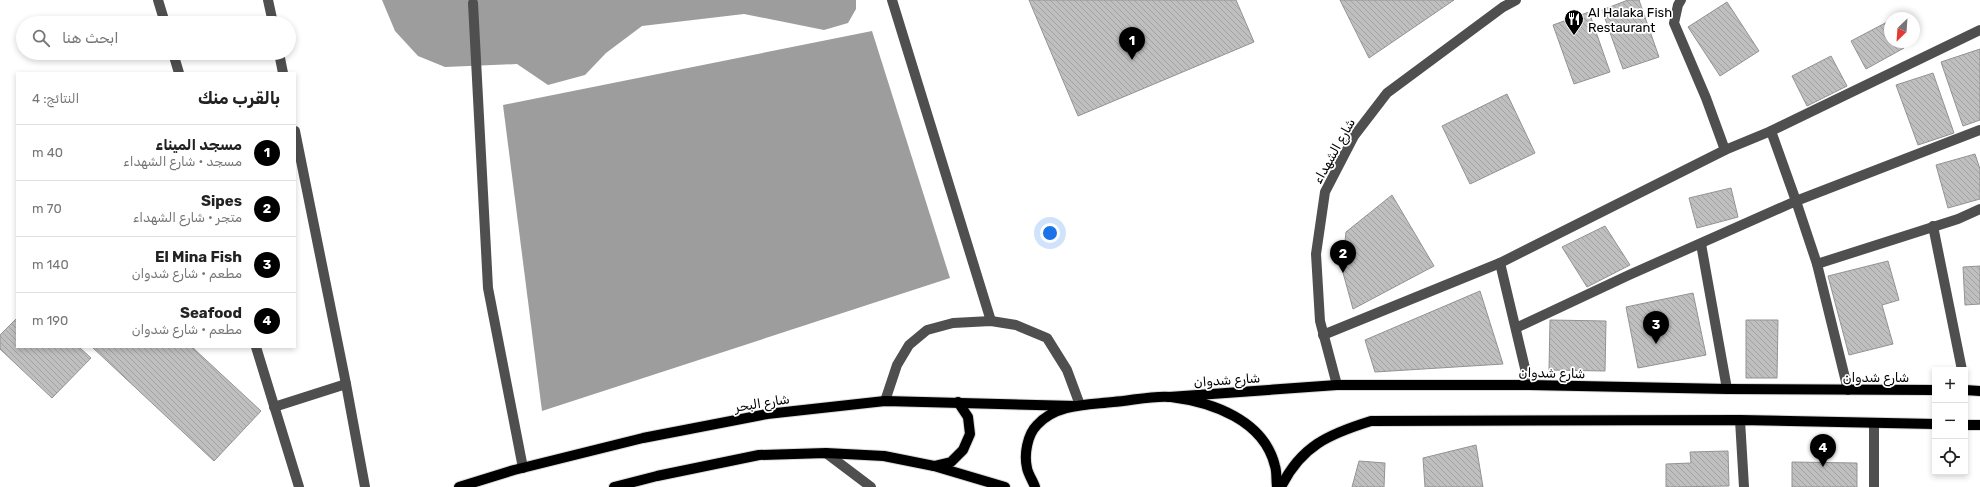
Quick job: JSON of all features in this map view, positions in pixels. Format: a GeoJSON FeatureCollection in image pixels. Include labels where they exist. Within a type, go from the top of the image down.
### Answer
{"type":"FeatureCollection","features":[{"type":"Feature","properties":{"kind":"main road","name":"شارع شدوان"},"geometry":{"type":"LineString","coordinates":[[1078,405],[1337,385],[1529,385],[1727,389],[1932,390]]}},
{"type":"Feature","properties":{"kind":"main road"},"geometry":{"type":"LineString","coordinates":[[1968,389],[1980,391]]}},
{"type":"Feature","properties":{"kind":"main road"},"geometry":{"type":"LineString","coordinates":[[1169,397],[1203,404],[1236,416],[1259,434],[1270,452],[1276,466],[1277,487]]}},
{"type":"Feature","properties":{"kind":"main road","name":"شارع البحر"},"geometry":{"type":"LineString","coordinates":[[459,487],[523,468],[643,438],[767,414],[885,401],[1078,405]]}},
{"type":"Feature","properties":{"kind":"main road"},"geometry":{"type":"LineString","coordinates":[[934,466],[951,462],[963,450],[970,434],[968,417],[958,402]]}},
{"type":"Feature","properties":{"kind":"main road"},"geometry":{"type":"LineString","coordinates":[[1035,487],[1027,468],[1027,446],[1036,425],[1052,412],[1078,405]]}},
{"type":"Feature","properties":{"kind":"main road"},"geometry":{"type":"LineString","coordinates":[[1281,487],[1289,470],[1312,447],[1340,430],[1371,421],[1740,420],[1932,424]]}},
{"type":"Feature","properties":{"kind":"main road"},"geometry":{"type":"LineString","coordinates":[[1968,425],[1980,425]]}},
{"type":"Feature","properties":{"kind":"main road"},"geometry":{"type":"LineString","coordinates":[[614,487],[656,476],[759,456],[826,453],[884,456],[934,466],[1005,487]]}},
{"type":"Feature","properties":{"kind":"street"},"geometry":{"type":"LineString","coordinates":[[158,0],[163,16]]}},
{"type":"Feature","properties":{"kind":"street"},"geometry":{"type":"LineString","coordinates":[[268,0],[271,16]]}},
{"type":"Feature","properties":{"kind":"street"},"geometry":{"type":"LineString","coordinates":[[892,0],[991,321]]}},
{"type":"Feature","properties":{"kind":"street","name":"شارع الشهداء"},"geometry":{"type":"LineString","coordinates":[[1337,385],[1320,321],[1316,254],[1325,192],[1354,136],[1387,93],[1516,0]]}},
{"type":"Feature","properties":{"kind":"street"},"geometry":{"type":"LineString","coordinates":[[1681,0],[1674,23],[1706,98],[1725,150]]}},
{"type":"Feature","properties":{"kind":"street"},"geometry":{"type":"LineString","coordinates":[[473,3],[488,288],[523,468]]}},
{"type":"Feature","properties":{"kind":"street"},"geometry":{"type":"LineString","coordinates":[[1324,335],[1500,263],[1725,150],[1771,131],[1980,30]]}},
{"type":"Feature","properties":{"kind":"street"},"geometry":{"type":"LineString","coordinates":[[175,60],[179,72]]}},
{"type":"Feature","properties":{"kind":"street"},"geometry":{"type":"LineString","coordinates":[[280,60],[283,72]]}},
{"type":"Feature","properties":{"kind":"street"},"geometry":{"type":"LineString","coordinates":[[1516,328],[1629,274],[1701,244],[1796,201],[1980,130]]}},
{"type":"Feature","properties":{"kind":"street"},"geometry":{"type":"LineString","coordinates":[[1771,131],[1818,264],[1848,390]]}},
{"type":"Feature","properties":{"kind":"street"},"geometry":{"type":"LineString","coordinates":[[296,137],[346,384],[365,487]]}},
{"type":"Feature","properties":{"kind":"street"},"geometry":{"type":"LineString","coordinates":[[1818,264],[1980,209]]}},
{"type":"Feature","properties":{"kind":"street"},"geometry":{"type":"LineString","coordinates":[[1933,226],[1961,367]]}},
{"type":"Feature","properties":{"kind":"street"},"geometry":{"type":"LineString","coordinates":[[1701,244],[1727,389]]}},
{"type":"Feature","properties":{"kind":"street"},"geometry":{"type":"LineString","coordinates":[[1500,263],[1529,385]]}},
{"type":"Feature","properties":{"kind":"street"},"geometry":{"type":"LineString","coordinates":[[885,401],[898,365],[909,345],[927,330],[953,323],[991,321],[1016,325],[1047,338],[1067,370],[1078,405]]}},
{"type":"Feature","properties":{"kind":"street"},"geometry":{"type":"LineString","coordinates":[[256,348],[299,487]]}},
{"type":"Feature","properties":{"kind":"street"},"geometry":{"type":"LineString","coordinates":[[274,407],[346,384]]}},
{"type":"Feature","properties":{"kind":"street"},"geometry":{"type":"LineString","coordinates":[[1740,420],[1744,487]]}},
{"type":"Feature","properties":{"kind":"street"},"geometry":{"type":"LineString","coordinates":[[1874,423],[1874,487]]}},
{"type":"Feature","properties":{"kind":"street"},"geometry":{"type":"LineString","coordinates":[[826,453],[871,487]]}},
{"type":"Feature","properties":{"kind":"shaded area"},"geometry":{"type":"Polygon","coordinates":[[[382,0],[856,0],[856,9],[848,23],[824,30],[744,14],[642,26],[606,53],[585,75],[548,85],[517,64],[445,67],[418,56],[395,31],[382,0]]]}},
{"type":"Feature","properties":{"kind":"shaded area"},"geometry":{"type":"Polygon","coordinates":[[[872,31],[950,278],[542,411],[503,105],[872,31]]]}},
{"type":"Feature","properties":{"kind":"building"},"geometry":{"type":"Polygon","coordinates":[[[1029,0],[1236,0],[1254,42],[1078,116],[1029,0]]]}},
{"type":"Feature","properties":{"kind":"building"},"geometry":{"type":"Polygon","coordinates":[[[1340,0],[1454,0],[1369,58],[1340,0]]]}},
{"type":"Feature","properties":{"kind":"building"},"geometry":{"type":"Polygon","coordinates":[[[1628,0],[1639,0],[1659,57],[1623,69],[1602,10],[1628,0]]]}},
{"type":"Feature","properties":{"kind":"building"},"geometry":{"type":"Polygon","coordinates":[[[1727,2],[1759,51],[1720,76],[1688,27],[1727,2]]]}},
{"type":"Feature","properties":{"kind":"building"},"geometry":{"type":"Polygon","coordinates":[[[1589,12],[1610,72],[1574,84],[1553,25],[1589,12]]]}},
{"type":"Feature","properties":{"kind":"building"},"geometry":{"type":"Polygon","coordinates":[[[1884,24],[1884,48],[1904,48],[1866,69],[1851,41],[1884,24]]]}},
{"type":"Feature","properties":{"kind":"building"},"geometry":{"type":"Polygon","coordinates":[[[1980,49],[1980,120],[1963,126],[1941,62],[1980,49]]]}},
{"type":"Feature","properties":{"kind":"building"},"geometry":{"type":"Polygon","coordinates":[[[1831,56],[1847,86],[1807,106],[1792,76],[1831,56]]]}},
{"type":"Feature","properties":{"kind":"building"},"geometry":{"type":"Polygon","coordinates":[[[1933,73],[1954,133],[1918,145],[1896,85],[1933,73]]]}},
{"type":"Feature","properties":{"kind":"building"},"geometry":{"type":"Polygon","coordinates":[[[1507,94],[1535,153],[1470,184],[1442,126],[1507,94]]]}},
{"type":"Feature","properties":{"kind":"building"},"geometry":{"type":"Polygon","coordinates":[[[1975,154],[1980,169],[1980,199],[1948,208],[1936,165],[1975,154]]]}},
{"type":"Feature","properties":{"kind":"building"},"geometry":{"type":"Polygon","coordinates":[[[1731,188],[1738,217],[1697,228],[1689,198],[1731,188]]]}},
{"type":"Feature","properties":{"kind":"building"},"geometry":{"type":"Polygon","coordinates":[[[1392,195],[1434,266],[1353,309],[1342,269],[1346,232],[1392,195]]]}},
{"type":"Feature","properties":{"kind":"building"},"geometry":{"type":"Polygon","coordinates":[[[1605,226],[1630,265],[1587,287],[1562,247],[1605,226]]]}},
{"type":"Feature","properties":{"kind":"building"},"geometry":{"type":"Polygon","coordinates":[[[1888,261],[1899,300],[1882,305],[1893,344],[1849,355],[1828,276],[1888,261]]]}},
{"type":"Feature","properties":{"kind":"building"},"geometry":{"type":"Polygon","coordinates":[[[1980,266],[1980,304],[1965,305],[1963,267],[1980,266]]]}},
{"type":"Feature","properties":{"kind":"building"},"geometry":{"type":"Polygon","coordinates":[[[1480,291],[1503,364],[1375,372],[1365,340],[1480,291]]]}},
{"type":"Feature","properties":{"kind":"building"},"geometry":{"type":"Polygon","coordinates":[[[1693,293],[1706,355],[1638,368],[1626,307],[1693,293]]]}},
{"type":"Feature","properties":{"kind":"building"},"geometry":{"type":"Polygon","coordinates":[[[16,319],[16,348],[80,348],[91,358],[52,398],[0,349],[0,335],[16,319]]]}},
{"type":"Feature","properties":{"kind":"building"},"geometry":{"type":"Polygon","coordinates":[[[1550,320],[1606,321],[1605,371],[1549,370],[1550,320]]]}},
{"type":"Feature","properties":{"kind":"building"},"geometry":{"type":"Polygon","coordinates":[[[1746,320],[1778,320],[1777,378],[1746,378],[1746,320]]]}},
{"type":"Feature","properties":{"kind":"building"},"geometry":{"type":"Polygon","coordinates":[[[93,348],[193,348],[261,411],[214,461],[93,348]]]}},
{"type":"Feature","properties":{"kind":"building"},"geometry":{"type":"Polygon","coordinates":[[[1476,445],[1483,487],[1425,487],[1423,458],[1476,445]]]}},
{"type":"Feature","properties":{"kind":"building"},"geometry":{"type":"Polygon","coordinates":[[[1728,451],[1729,486],[1666,487],[1666,464],[1691,463],[1690,452],[1728,451]]]}},
{"type":"Feature","properties":{"kind":"building"},"geometry":{"type":"Polygon","coordinates":[[[1359,461],[1385,463],[1384,487],[1352,487],[1359,461]]]}},
{"type":"Feature","properties":{"kind":"building"},"geometry":{"type":"Polygon","coordinates":[[[1792,462],[1857,463],[1857,487],[1792,487],[1792,462]]]}},
{"type":"Feature","properties":{"kind":"place","name":"Al Halaka Fish Restaurant"},"geometry":{"type":"Point","coordinates":[1574,36]}},
{"type":"Feature","properties":{"kind":"place","name":"مسجد الميناء"},"geometry":{"type":"Point","coordinates":[1132,60]}},
{"type":"Feature","properties":{"kind":"place","name":"Sipes"},"geometry":{"type":"Point","coordinates":[1343,273]}},
{"type":"Feature","properties":{"kind":"place","name":"El Mina Fish"},"geometry":{"type":"Point","coordinates":[1656,344]}},
{"type":"Feature","properties":{"kind":"place","name":"Seafood"},"geometry":{"type":"Point","coordinates":[1823,467]}}]}
